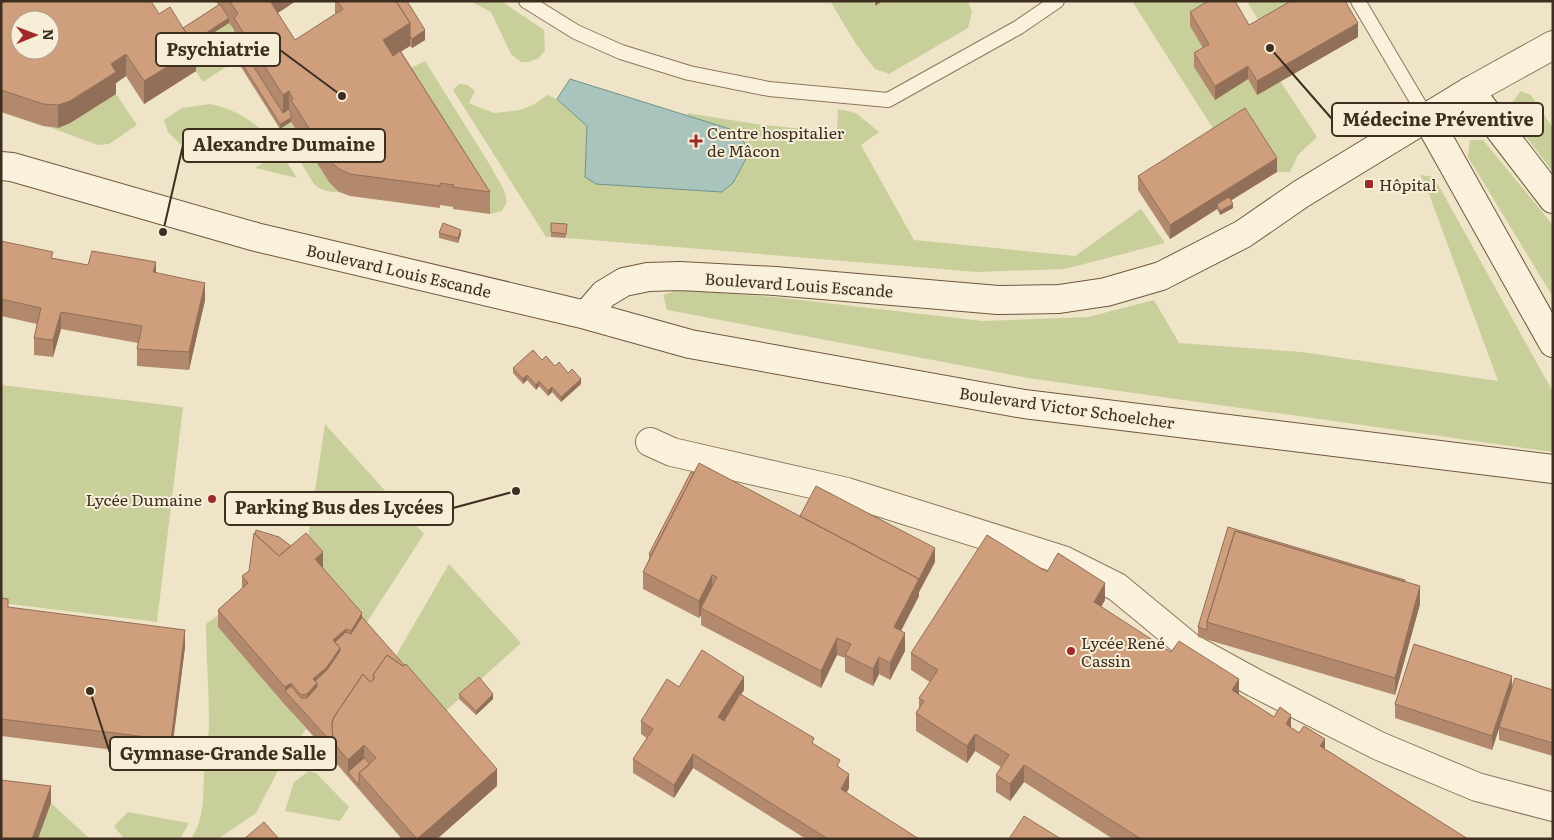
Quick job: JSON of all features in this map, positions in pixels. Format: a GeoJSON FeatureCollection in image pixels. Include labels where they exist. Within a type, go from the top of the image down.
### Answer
{"type":"FeatureCollection","features":[{"type":"Feature","properties":{"kind":"street","name":"Boulevard Louis Escande"},"geometry":{"type":"LineString","coordinates":[[5,165],[256,237],[586,315],[604,294],[624,282],[648,277],[680,276],[775,281],[998,300],[1059,299],[1106,292],[1161,276],[1243,234],[1302,194],[1470,91],[1553,45]]}},
{"type":"Feature","properties":{"kind":"street"},"geometry":{"type":"LineString","coordinates":[[1470,91],[1553,199]]}},
{"type":"Feature","properties":{"kind":"street"},"geometry":{"type":"LineString","coordinates":[[1427,118],[1549,337]]}},
{"type":"Feature","properties":{"kind":"street","name":"Boulevard Victor Schoelcher"},"geometry":{"type":"LineString","coordinates":[[586,315],[690,344],[1024,404],[1553,469]]}},
{"type":"Feature","properties":{"kind":"street"},"geometry":{"type":"LineString","coordinates":[[650,442],[672,452],[847,492],[1063,560],[1117,587],[1191,648],[1379,746],[1477,787],[1553,807]]}},
{"type":"Feature","properties":{"kind":"lane"},"geometry":{"type":"LineString","coordinates":[[526,1],[576,32],[621,52],[689,72],[769,90],[888,100],[1019,27],[1057,1]]}},
{"type":"Feature","properties":{"kind":"lane"},"geometry":{"type":"LineString","coordinates":[[1358,1],[1427,118]]}},
{"type":"Feature","properties":{"kind":"green space"},"geometry":{"type":"Polygon","coordinates":[[[470,1],[501,1],[544,30],[545,50],[539,58],[529,62],[521,62],[511,54],[491,12],[470,1]]]}},
{"type":"Feature","properties":{"kind":"green space"},"geometry":{"type":"Polygon","coordinates":[[[830,1],[872,1],[875,6],[883,1],[968,1],[972,12],[968,28],[889,74],[875,69],[856,44],[830,1]]]}},
{"type":"Feature","properties":{"kind":"green space"},"geometry":{"type":"Polygon","coordinates":[[[1132,1],[1226,1],[1209,58],[1215,100],[1248,79],[1257,94],[1280,81],[1317,137],[1298,155],[1290,172],[1277,172],[1245,122],[1219,138],[1132,1]]]}},
{"type":"Feature","properties":{"kind":"green space"},"geometry":{"type":"Polygon","coordinates":[[[1247,1],[1314,1],[1264,30],[1247,1]]]}},
{"type":"Feature","properties":{"kind":"green space"},"geometry":{"type":"Polygon","coordinates":[[[229,23],[237,36],[217,50],[226,67],[203,82],[183,52],[229,23]]]}},
{"type":"Feature","properties":{"kind":"green space"},"geometry":{"type":"Polygon","coordinates":[[[425,61],[504,190],[507,202],[502,211],[490,214],[400,73],[425,61]]]}},
{"type":"Feature","properties":{"kind":"green space"},"geometry":{"type":"Polygon","coordinates":[[[459,84],[467,85],[475,91],[469,103],[494,113],[520,110],[535,104],[547,95],[557,99],[587,126],[585,177],[733,183],[749,153],[744,144],[732,132],[689,117],[687,113],[763,125],[837,132],[838,109],[856,113],[879,132],[861,145],[914,240],[1075,256],[1141,209],[1165,243],[1065,269],[977,272],[567,238],[567,229],[551,228],[551,237],[546,237],[453,90],[459,84]]]}},
{"type":"Feature","properties":{"kind":"green space"},"geometry":{"type":"Polygon","coordinates":[[[1521,91],[1531,95],[1553,128],[1553,172],[1514,121],[1511,104],[1521,91]]]}},
{"type":"Feature","properties":{"kind":"green space"},"geometry":{"type":"Polygon","coordinates":[[[116,94],[137,125],[109,144],[98,145],[49,127],[58,128],[116,94]]]}},
{"type":"Feature","properties":{"kind":"green space"},"geometry":{"type":"Polygon","coordinates":[[[210,104],[228,109],[259,127],[273,140],[267,151],[252,158],[231,163],[199,156],[183,147],[168,132],[164,120],[182,108],[210,104]]]}},
{"type":"Feature","properties":{"kind":"green space"},"geometry":{"type":"Polygon","coordinates":[[[291,123],[339,192],[325,191],[314,184],[280,129],[291,123]]]}},
{"type":"Feature","properties":{"kind":"green space"},"geometry":{"type":"Polygon","coordinates":[[[1470,140],[1483,140],[1553,225],[1553,297],[1468,157],[1470,140]]]}},
{"type":"Feature","properties":{"kind":"green space"},"geometry":{"type":"Polygon","coordinates":[[[280,152],[297,178],[255,168],[280,152]]]}},
{"type":"Feature","properties":{"kind":"green space"},"geometry":{"type":"Polygon","coordinates":[[[1420,175],[1434,177],[1553,392],[1553,452],[1028,378],[667,310],[663,295],[678,290],[774,297],[983,321],[1088,317],[1154,300],[1179,343],[1302,352],[1498,381],[1426,186],[1420,175]]]}},
{"type":"Feature","properties":{"kind":"green space"},"geometry":{"type":"Polygon","coordinates":[[[1,385],[183,407],[157,622],[1,603],[1,385]]]}},
{"type":"Feature","properties":{"kind":"green space"},"geometry":{"type":"Polygon","coordinates":[[[325,424],[424,534],[362,630],[306,550],[325,424]]]}},
{"type":"Feature","properties":{"kind":"green space"},"geometry":{"type":"Polygon","coordinates":[[[449,564],[521,643],[438,718],[391,664],[449,564]]]}},
{"type":"Feature","properties":{"kind":"green space"},"geometry":{"type":"Polygon","coordinates":[[[225,610],[218,627],[306,729],[282,763],[256,813],[218,839],[191,839],[196,831],[201,813],[204,765],[209,728],[206,624],[225,610]]]}},
{"type":"Feature","properties":{"kind":"green space"},"geometry":{"type":"Polygon","coordinates":[[[309,771],[316,773],[349,807],[340,821],[285,811],[294,782],[309,771]]]}},
{"type":"Feature","properties":{"kind":"green space"},"geometry":{"type":"Polygon","coordinates":[[[51,803],[90,839],[38,839],[51,803]]]}},
{"type":"Feature","properties":{"kind":"green space"},"geometry":{"type":"Polygon","coordinates":[[[128,812],[189,823],[180,839],[124,839],[114,826],[128,812]]]}},
{"type":"Feature","properties":{"kind":"water"},"geometry":{"type":"Polygon","coordinates":[[[570,79],[730,129],[744,142],[749,153],[733,183],[722,192],[596,184],[585,177],[587,126],[557,99],[570,79]]]}},
{"type":"Feature","properties":{"kind":"building"},"geometry":{"type":"Polygon","coordinates":[[[6,1],[151,1],[159,14],[170,7],[196,49],[144,81],[126,54],[111,64],[116,72],[70,101],[58,105],[43,104],[1,90],[1,4],[6,1]]]}},
{"type":"Feature","properties":{"kind":"building"},"geometry":{"type":"Polygon","coordinates":[[[230,1],[270,1],[295,40],[343,9],[337,1],[396,1],[410,23],[383,40],[393,56],[400,51],[490,192],[453,187],[454,185],[440,183],[440,186],[350,174],[339,169],[329,160],[291,100],[293,99],[289,91],[283,95],[234,18],[238,14],[230,1]]]}},
{"type":"Feature","properties":{"kind":"building"},"geometry":{"type":"Polygon","coordinates":[[[396,1],[407,1],[425,30],[412,39],[410,36],[410,23],[396,1]]]}},
{"type":"Feature","properties":{"kind":"building"},"geometry":{"type":"Polygon","coordinates":[[[1208,1],[1235,1],[1249,25],[1291,1],[1345,1],[1358,23],[1257,81],[1248,66],[1215,86],[1194,53],[1209,44],[1190,12],[1208,1]]]}},
{"type":"Feature","properties":{"kind":"building"},"geometry":{"type":"Polygon","coordinates":[[[220,4],[229,18],[192,42],[183,28],[220,4]]]}},
{"type":"Feature","properties":{"kind":"building"},"geometry":{"type":"Polygon","coordinates":[[[233,34],[283,113],[289,109],[291,118],[280,124],[226,38],[233,34]]]}},
{"type":"Feature","properties":{"kind":"building"},"geometry":{"type":"Polygon","coordinates":[[[1245,108],[1277,158],[1170,225],[1138,176],[1245,108]]]}},
{"type":"Feature","properties":{"kind":"building"},"geometry":{"type":"Polygon","coordinates":[[[1229,197],[1233,204],[1220,211],[1217,204],[1229,197]]]}},
{"type":"Feature","properties":{"kind":"building"},"geometry":{"type":"Polygon","coordinates":[[[443,223],[461,230],[458,238],[439,233],[443,223]]]}},
{"type":"Feature","properties":{"kind":"building"},"geometry":{"type":"Polygon","coordinates":[[[551,223],[567,224],[566,234],[551,232],[551,223]]]}},
{"type":"Feature","properties":{"kind":"building"},"geometry":{"type":"Polygon","coordinates":[[[1,241],[53,252],[51,258],[88,265],[92,251],[156,262],[153,272],[205,283],[189,352],[137,349],[142,326],[61,312],[53,340],[34,338],[41,308],[1,299],[1,241]]]}},
{"type":"Feature","properties":{"kind":"building"},"geometry":{"type":"Polygon","coordinates":[[[533,350],[542,360],[546,356],[555,366],[559,362],[568,373],[572,369],[581,379],[561,397],[552,387],[548,391],[539,381],[536,385],[527,375],[523,379],[513,368],[533,350]]]}},
{"type":"Feature","properties":{"kind":"building"},"geometry":{"type":"Polygon","coordinates":[[[699,463],[919,579],[894,627],[905,633],[890,663],[879,657],[873,669],[845,655],[851,644],[837,638],[821,671],[701,608],[717,577],[712,575],[699,601],[643,572],[699,463]]]}},
{"type":"Feature","properties":{"kind":"building"},"geometry":{"type":"Polygon","coordinates":[[[691,472],[694,473],[651,555],[649,554],[691,472]]]}},
{"type":"Feature","properties":{"kind":"building"},"geometry":{"type":"Polygon","coordinates":[[[816,486],[935,548],[918,581],[919,579],[800,516],[816,486]]]}},
{"type":"Feature","properties":{"kind":"building"},"geometry":{"type":"Polygon","coordinates":[[[1228,527],[1405,580],[1405,582],[1235,531],[1207,622],[1207,630],[1198,627],[1228,527]]]}},
{"type":"Feature","properties":{"kind":"building"},"geometry":{"type":"Polygon","coordinates":[[[256,530],[279,537],[291,546],[279,556],[255,534],[256,530]]]}},
{"type":"Feature","properties":{"kind":"building"},"geometry":{"type":"Polygon","coordinates":[[[1235,531],[1420,586],[1395,678],[1207,622],[1235,531]]]}},
{"type":"Feature","properties":{"kind":"building"},"geometry":{"type":"Polygon","coordinates":[[[254,533],[279,556],[306,533],[323,552],[315,559],[362,613],[351,631],[346,629],[333,640],[340,648],[327,667],[313,679],[317,683],[307,694],[301,695],[291,683],[285,687],[218,610],[248,583],[242,576],[249,571],[254,533]]]}},
{"type":"Feature","properties":{"kind":"building"},"geometry":{"type":"Polygon","coordinates":[[[987,535],[1047,572],[1058,553],[1105,583],[1094,602],[1171,652],[1179,641],[1239,679],[1232,690],[1274,717],[1280,707],[1291,715],[1286,724],[1299,733],[1304,726],[1325,739],[1320,746],[1468,839],[1141,839],[1024,765],[1010,784],[996,775],[1009,755],[975,734],[967,746],[916,713],[924,701],[919,698],[938,670],[911,653],[987,535]]]}},
{"type":"Feature","properties":{"kind":"building"},"geometry":{"type":"Polygon","coordinates":[[[1,598],[8,599],[8,607],[185,630],[171,740],[1,719],[1,598]]]}},
{"type":"Feature","properties":{"kind":"building"},"geometry":{"type":"Polygon","coordinates":[[[362,617],[404,665],[387,655],[373,675],[374,679],[370,682],[363,674],[334,717],[332,723],[333,744],[285,691],[291,686],[301,698],[307,698],[317,687],[315,681],[327,670],[340,651],[335,642],[346,632],[351,634],[362,617]]]}},
{"type":"Feature","properties":{"kind":"building"},"geometry":{"type":"Polygon","coordinates":[[[1414,644],[1512,676],[1492,736],[1395,704],[1414,644]]]}},
{"type":"Feature","properties":{"kind":"building"},"geometry":{"type":"Polygon","coordinates":[[[702,650],[744,677],[718,717],[724,721],[740,694],[814,738],[812,743],[840,760],[837,766],[849,774],[841,789],[919,839],[828,839],[693,754],[674,785],[633,759],[653,729],[641,721],[667,679],[679,687],[702,650]]]}},
{"type":"Feature","properties":{"kind":"building"},"geometry":{"type":"Polygon","coordinates":[[[387,655],[403,666],[406,664],[497,769],[417,839],[359,773],[376,758],[364,745],[348,760],[337,747],[333,738],[332,723],[334,717],[363,674],[370,682],[375,677],[373,675],[387,655]]]}},
{"type":"Feature","properties":{"kind":"building"},"geometry":{"type":"Polygon","coordinates":[[[479,677],[493,694],[476,711],[459,694],[479,677]]]}},
{"type":"Feature","properties":{"kind":"building"},"geometry":{"type":"Polygon","coordinates":[[[1515,678],[1553,690],[1553,743],[1499,727],[1515,678]]]}},
{"type":"Feature","properties":{"kind":"building"},"geometry":{"type":"Polygon","coordinates":[[[364,758],[370,764],[359,773],[359,785],[348,772],[364,758]]]}},
{"type":"Feature","properties":{"kind":"building"},"geometry":{"type":"Polygon","coordinates":[[[1,780],[51,786],[32,839],[1,839],[1,780]]]}},
{"type":"Feature","properties":{"kind":"building"},"geometry":{"type":"Polygon","coordinates":[[[1024,816],[1061,839],[1009,839],[1024,816]]]}},
{"type":"Feature","properties":{"kind":"building"},"geometry":{"type":"Polygon","coordinates":[[[264,822],[279,839],[244,839],[264,822]]]}},
{"type":"Feature","properties":{"kind":"place","name":"Médecine Préventive"},"geometry":{"type":"Point","coordinates":[1270,48]}},
{"type":"Feature","properties":{"kind":"place","name":"Psychiatrie"},"geometry":{"type":"Point","coordinates":[342,96]}},
{"type":"Feature","properties":{"kind":"place","name":"Centre hospitalier de Mâcon"},"geometry":{"type":"Point","coordinates":[696,141]}},
{"type":"Feature","properties":{"kind":"place","name":"Hôpital"},"geometry":{"type":"Point","coordinates":[1369,184]}},
{"type":"Feature","properties":{"kind":"place","name":"Alexandre Dumaine"},"geometry":{"type":"Point","coordinates":[163,232]}},
{"type":"Feature","properties":{"kind":"place","name":"Parking Bus des Lycées"},"geometry":{"type":"Point","coordinates":[516,491]}},
{"type":"Feature","properties":{"kind":"place","name":"Lycée Dumaine"},"geometry":{"type":"Point","coordinates":[212,499]}},
{"type":"Feature","properties":{"kind":"place","name":"Lycée René Cassin"},"geometry":{"type":"Point","coordinates":[1071,651]}},
{"type":"Feature","properties":{"kind":"place","name":"Gymnase-Grande Salle"},"geometry":{"type":"Point","coordinates":[90,691]}}]}
